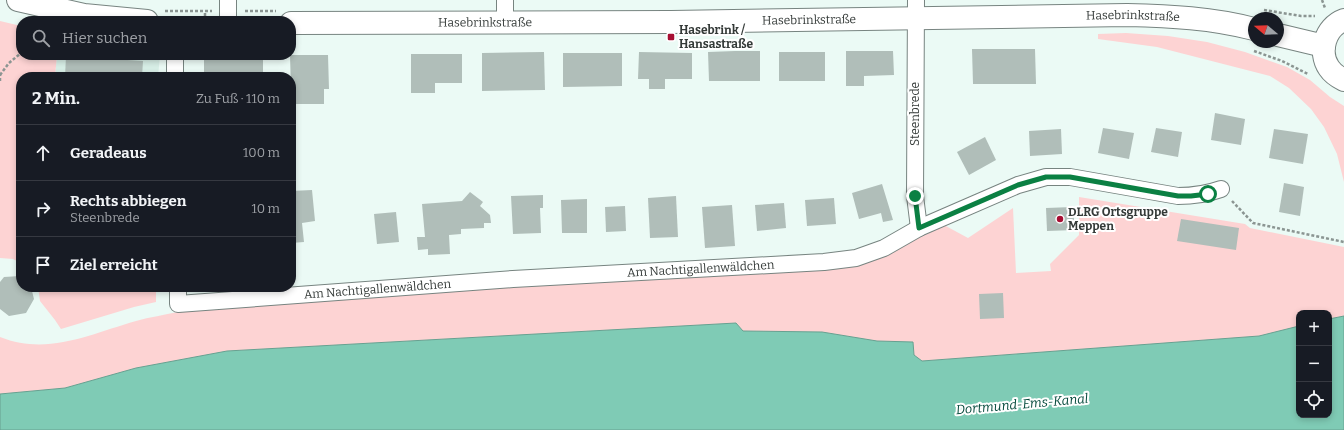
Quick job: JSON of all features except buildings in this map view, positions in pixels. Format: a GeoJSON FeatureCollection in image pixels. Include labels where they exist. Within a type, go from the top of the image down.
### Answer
{"type":"FeatureCollection","features":[{"type":"Feature","properties":{"kind":"street"},"geometry":{"type":"LineString","coordinates":[[18,0],[84,16]]}},
{"type":"Feature","properties":{"kind":"street"},"geometry":{"type":"LineString","coordinates":[[228,0],[228,16]]}},
{"type":"Feature","properties":{"kind":"street"},"geometry":{"type":"LineString","coordinates":[[505,0],[505,22]]}},
{"type":"Feature","properties":{"kind":"street","name":"Hasebrinkstraße"},"geometry":{"type":"LineString","coordinates":[[296,23],[671,22],[916,9],[1171,16],[1209,20],[1248,38]]}},
{"type":"Feature","properties":{"kind":"street","name":"Steenbrede"},"geometry":{"type":"LineString","coordinates":[[916,9],[915,196],[919,228]]}},
{"type":"Feature","properties":{"kind":"street"},"geometry":{"type":"LineString","coordinates":[[1344,20],[1332,28],[1327,36],[1324,46],[1325,58],[1329,68],[1336,76],[1344,80]]}},
{"type":"Feature","properties":{"kind":"street"},"geometry":{"type":"LineString","coordinates":[[1284,36],[1324,46]]}},
{"type":"Feature","properties":{"kind":"street"},"geometry":{"type":"LineString","coordinates":[[175,60],[175,72]]}},
{"type":"Feature","properties":{"kind":"street","name":"Am Nachtigallenwäldchen"},"geometry":{"type":"LineString","coordinates":[[178,292],[178,304],[513,279],[824,262],[856,258],[884,248],[919,228],[1018,185],[1046,177],[1070,177],[1178,196],[1208,194],[1221,189]]}},
{"type":"Feature","properties":{"kind":"path"},"geometry":{"type":"LineString","coordinates":[[205,11],[205,16]]}},
{"type":"Feature","properties":{"kind":"path"},"geometry":{"type":"LineString","coordinates":[[1264,48],[1282,61],[1311,76]]}},
{"type":"Feature","properties":{"kind":"path"},"geometry":{"type":"LineString","coordinates":[[0,82],[0,74],[16,57]]}},
{"type":"Feature","properties":{"kind":"path"},"geometry":{"type":"LineString","coordinates":[[1221,189],[1253,223],[1344,242]]}},
{"type":"Feature","properties":{"kind":"shaded area"},"geometry":{"type":"Polygon","coordinates":[[[0,21],[16,25],[16,60],[57,60],[55,72],[16,72],[16,260],[0,258],[0,21]]]}},
{"type":"Feature","properties":{"kind":"shaded area"},"geometry":{"type":"Polygon","coordinates":[[[1126,33],[1168,36],[1207,42],[1245,52],[1287,67],[1310,80],[1330,97],[1344,106],[1344,182],[1337,154],[1324,127],[1311,109],[1289,88],[1270,76],[1157,47],[1098,39],[1098,34],[1126,33]]]}},
{"type":"Feature","properties":{"kind":"shaded area"},"geometry":{"type":"Polygon","coordinates":[[[57,60],[160,60],[158,72],[55,72],[57,60]]]}},
{"type":"Feature","properties":{"kind":"shaded area"},"geometry":{"type":"Polygon","coordinates":[[[1079,197],[1245,224],[1250,228],[1344,247],[1344,316],[1332,318],[1332,310],[1296,310],[1296,327],[1260,336],[922,361],[914,355],[913,342],[877,341],[822,332],[743,331],[736,323],[227,351],[136,368],[65,388],[0,394],[0,337],[18,342],[52,344],[85,337],[141,320],[178,312],[514,285],[858,265],[888,255],[929,231],[944,225],[968,238],[1013,208],[1016,273],[1051,271],[1050,264],[1079,235],[1079,197]]]}},
{"type":"Feature","properties":{"kind":"shaded area"},"geometry":{"type":"Polygon","coordinates":[[[39,292],[156,292],[156,302],[134,307],[61,329],[40,301],[39,292]]]}},
{"type":"Feature","properties":{"kind":"water","name":"Dortmund-Ems-Kanal"},"geometry":{"type":"Polygon","coordinates":[[[1344,316],[1344,430],[0,430],[0,394],[65,388],[136,368],[227,351],[736,323],[743,331],[822,332],[877,341],[913,342],[914,355],[922,361],[1259,336],[1296,327],[1296,418],[1332,418],[1332,318],[1344,316]]]}},
{"type":"Feature","properties":{"kind":"place","name":"Hasebrink / Hansastraße"},"geometry":{"type":"Point","coordinates":[671,37]}},
{"type":"Feature","properties":{"kind":"place","name":"DLRG Ortsgruppe Meppen"},"geometry":{"type":"Point","coordinates":[1060,219]}},
{"type":"Feature","properties":{"kind":"route"},"geometry":{"type":"LineString","coordinates":[[915,196],[919,228],[1018,185],[1046,177],[1070,177],[1178,196],[1208,194]]}}]}
